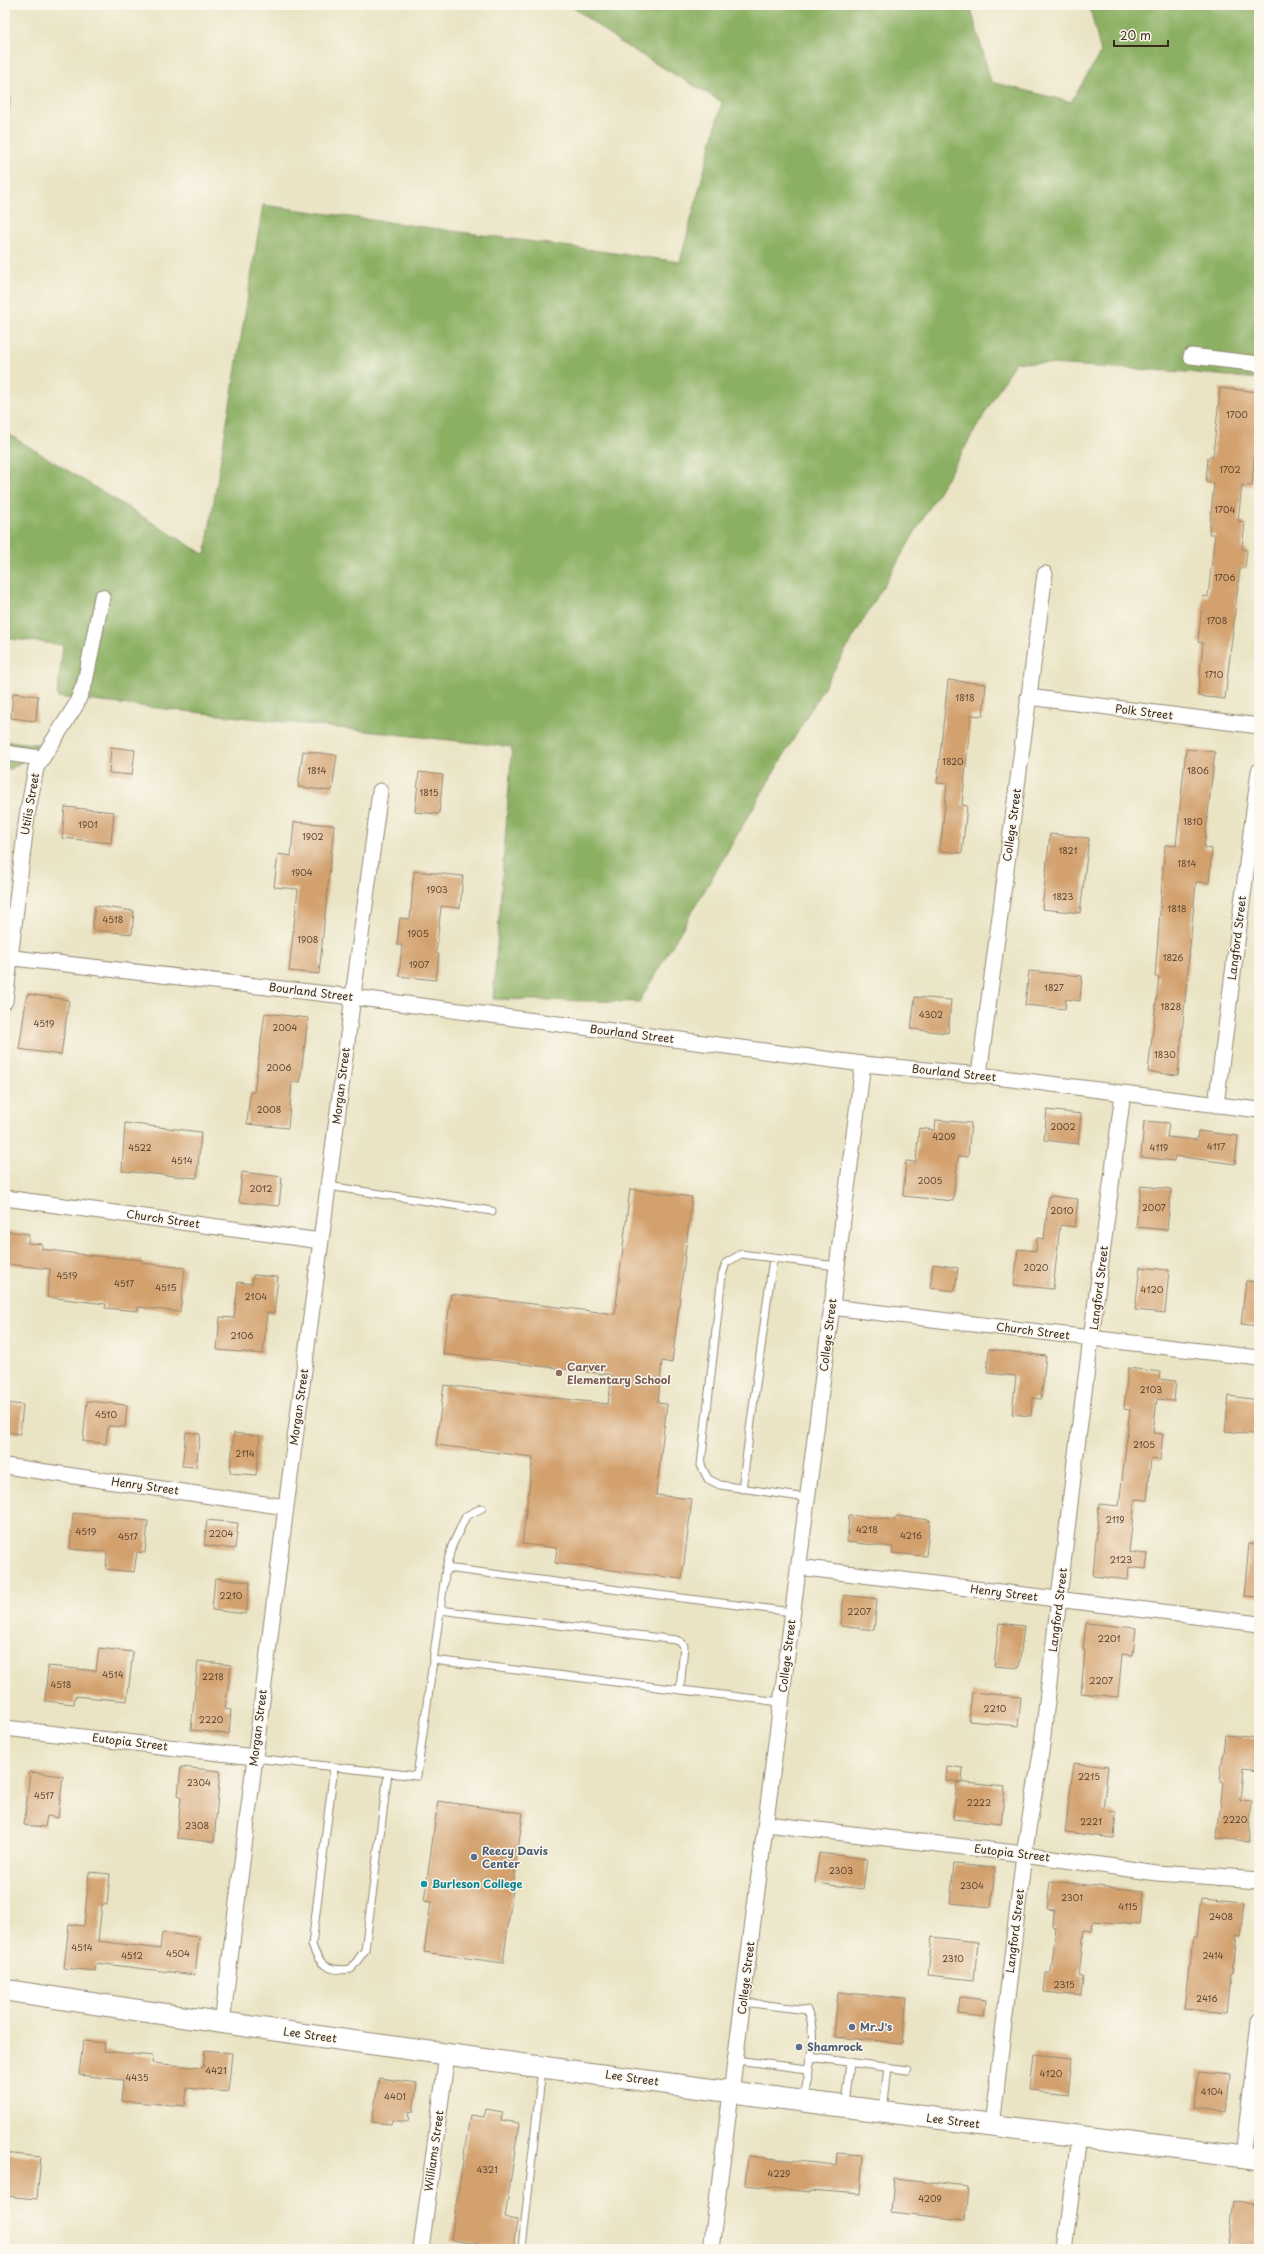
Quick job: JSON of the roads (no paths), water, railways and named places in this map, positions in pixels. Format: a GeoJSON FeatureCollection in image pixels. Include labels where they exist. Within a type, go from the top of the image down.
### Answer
{"type":"FeatureCollection","features":[{"type":"Feature","properties":{"kind":"main road","name":"Lee Street"},"geometry":{"type":"LineString","coordinates":[[5,1990],[222,2024],[543,2066],[883,2113],[1251,2158]]}},
{"type":"Feature","properties":{"kind":"street"},"geometry":{"type":"LineString","coordinates":[[1191,356],[1259,364]]}},
{"type":"Feature","properties":{"kind":"street","name":"College Street"},"geometry":{"type":"LineString","coordinates":[[978,1075],[1045,574]]}},
{"type":"Feature","properties":{"kind":"street","name":"Utilis Street"},"geometry":{"type":"LineString","coordinates":[[5,1001],[8,958],[26,816],[36,768],[41,758],[66,722],[85,682],[102,597]]}},
{"type":"Feature","properties":{"kind":"street","name":"Polk Street"},"geometry":{"type":"LineString","coordinates":[[1028,697],[1259,726]]}},
{"type":"Feature","properties":{"kind":"street"},"geometry":{"type":"LineString","coordinates":[[5,753],[41,758]]}},
{"type":"Feature","properties":{"kind":"street","name":"Langford Street"},"geometry":{"type":"LineString","coordinates":[[1216,1105],[1259,771]]}},
{"type":"Feature","properties":{"kind":"street","name":"Morgan Street"},"geometry":{"type":"LineString","coordinates":[[222,2024],[286,1507],[380,791]]}},
{"type":"Feature","properties":{"kind":"street","name":"Bourland Street"},"geometry":{"type":"LineString","coordinates":[[8,958],[353,997],[863,1064],[978,1075],[1259,1110]]}},
{"type":"Feature","properties":{"kind":"street","name":"College Street"},"geometry":{"type":"LineString","coordinates":[[711,2249],[863,1064]]}},
{"type":"Feature","properties":{"kind":"street","name":"Langford Street"},"geometry":{"type":"LineString","coordinates":[[992,2126],[1024,1854],[1041,1753],[1074,1470],[1123,1093]]}},
{"type":"Feature","properties":{"kind":"street","name":"Church Street"},"geometry":{"type":"LineString","coordinates":[[5,1198],[321,1241]]}},
{"type":"Feature","properties":{"kind":"street","name":"Church Street"},"geometry":{"type":"LineString","coordinates":[[831,1307],[1259,1358]]}},
{"type":"Feature","properties":{"kind":"street","name":"Henry Street"},"geometry":{"type":"LineString","coordinates":[[5,1466],[286,1507]]}},
{"type":"Feature","properties":{"kind":"street","name":"Henry Street"},"geometry":{"type":"LineString","coordinates":[[798,1567],[1259,1624]]}},
{"type":"Feature","properties":{"kind":"street","name":"Eutopia Street"},"geometry":{"type":"LineString","coordinates":[[5,1728],[254,1758]]}},
{"type":"Feature","properties":{"kind":"street","name":"Eutopia Street"},"geometry":{"type":"LineString","coordinates":[[766,1824],[1024,1854],[1157,1873],[1259,1880]]}},
{"type":"Feature","properties":{"kind":"street"},"geometry":{"type":"LineString","coordinates":[[1251,2158],[1259,2023]]}},
{"type":"Feature","properties":{"kind":"street","name":"Williams Street"},"geometry":{"type":"LineString","coordinates":[[421,2249],[447,2054]]}},
{"type":"Feature","properties":{"kind":"street"},"geometry":{"type":"LineString","coordinates":[[1064,2249],[1079,2137]]}},
{"type":"Feature","properties":{"kind":"lane"},"geometry":{"type":"LineString","coordinates":[[328,1186],[492,1211]]}},
{"type":"Feature","properties":{"kind":"lane"},"geometry":{"type":"LineString","coordinates":[[807,1498],[720,1485],[708,1478],[701,1465],[722,1275],[726,1262],[741,1254],[837,1266]]}},
{"type":"Feature","properties":{"kind":"lane"},"geometry":{"type":"LineString","coordinates":[[742,1489],[773,1258]]}},
{"type":"Feature","properties":{"kind":"lane"},"geometry":{"type":"LineString","coordinates":[[254,1758],[417,1776],[446,1568],[452,1546],[466,1516],[482,1508]]}},
{"type":"Feature","properties":{"kind":"lane"},"geometry":{"type":"LineString","coordinates":[[446,1568],[792,1612]]}},
{"type":"Feature","properties":{"kind":"lane"},"geometry":{"type":"LineString","coordinates":[[440,1610],[676,1640],[681,1642],[684,1646],[680,1690]]}},
{"type":"Feature","properties":{"kind":"lane"},"geometry":{"type":"LineString","coordinates":[[433,1660],[781,1702]]}},
{"type":"Feature","properties":{"kind":"lane"},"geometry":{"type":"LineString","coordinates":[[334,1767],[312,1945],[316,1958],[325,1966],[338,1971],[351,1969],[365,1950],[388,1773]]}},
{"type":"Feature","properties":{"kind":"lane"},"geometry":{"type":"LineString","coordinates":[[743,2002],[807,2010],[812,2020],[813,2036],[804,2102]]}},
{"type":"Feature","properties":{"kind":"lane"},"geometry":{"type":"LineString","coordinates":[[810,2057],[907,2070]]}},
{"type":"Feature","properties":{"kind":"lane"},"geometry":{"type":"LineString","coordinates":[[735,2060],[808,2068]]}},
{"type":"Feature","properties":{"kind":"lane"},"geometry":{"type":"LineString","coordinates":[[845,2108],[850,2062]]}},
{"type":"Feature","properties":{"kind":"lane"},"geometry":{"type":"LineString","coordinates":[[522,2248],[543,2066]]}},
{"type":"Feature","properties":{"kind":"lane"},"geometry":{"type":"LineString","coordinates":[[883,2113],[888,2067]]}},
{"type":"Feature","properties":{"kind":"place","name":"Carver Elementary School"},"geometry":{"type":"Point","coordinates":[559,1373]}},
{"type":"Feature","properties":{"kind":"place","name":"Reecy Davis Center"},"geometry":{"type":"Point","coordinates":[474,1857]}},
{"type":"Feature","properties":{"kind":"place","name":"Burleson College"},"geometry":{"type":"Point","coordinates":[424,1884]}},
{"type":"Feature","properties":{"kind":"place","name":"Mr.J's"},"geometry":{"type":"Point","coordinates":[852,2027]}},
{"type":"Feature","properties":{"kind":"place","name":"Shamrock"},"geometry":{"type":"Point","coordinates":[799,2047]}}]}
